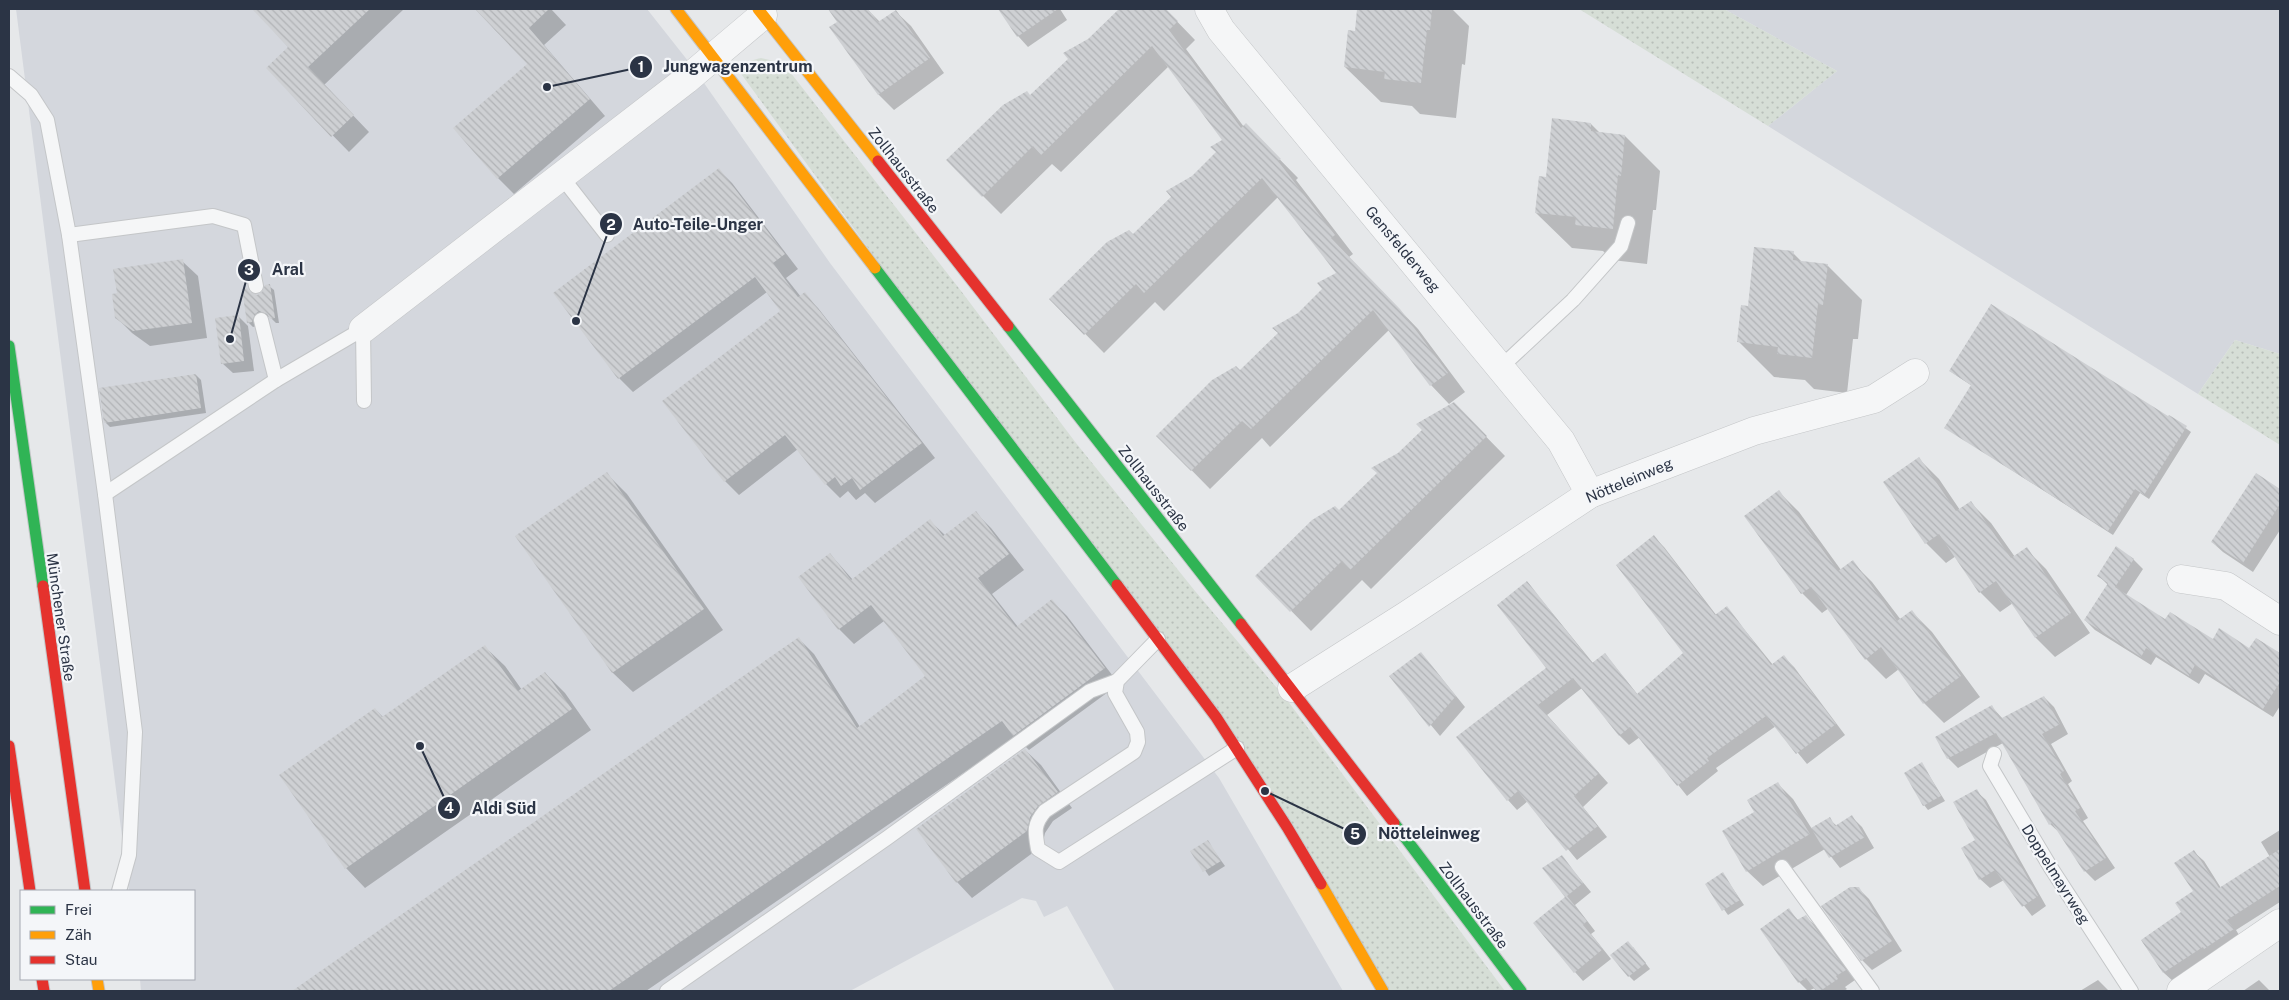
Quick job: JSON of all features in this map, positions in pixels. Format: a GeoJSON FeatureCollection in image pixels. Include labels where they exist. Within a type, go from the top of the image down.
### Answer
{"type":"FeatureCollection","features":[{"type":"Feature","properties":{"kind":"main road"},"geometry":{"type":"LineString","coordinates":[[676,9],[1158,639],[1237,748],[1287,826],[1383,991]]}},
{"type":"Feature","properties":{"kind":"main road","name":"Zollhausstraße"},"geometry":{"type":"LineString","coordinates":[[761,12],[1292,688],[1521,991]]}},
{"type":"Feature","properties":{"kind":"main road","name":"Münchener Straße"},"geometry":{"type":"LineString","coordinates":[[9,346],[85,890]]}},
{"type":"Feature","properties":{"kind":"main road"},"geometry":{"type":"LineString","coordinates":[[9,746],[30,890]]}},
{"type":"Feature","properties":{"kind":"street","name":"Gensfelderweg"},"geometry":{"type":"LineString","coordinates":[[1209,9],[1221,30],[1561,441],[1590,494]]}},
{"type":"Feature","properties":{"kind":"street"},"geometry":{"type":"LineString","coordinates":[[363,329],[714,57],[761,12]]}},
{"type":"Feature","properties":{"kind":"street","name":"Nötteleinweg"},"geometry":{"type":"LineString","coordinates":[[1292,688],[1408,615],[1590,494],[1754,431],[1874,399],[1915,373]]}},
{"type":"Feature","properties":{"kind":"street"},"geometry":{"type":"LineString","coordinates":[[2181,579],[2226,586],[2280,621]]}},
{"type":"Feature","properties":{"kind":"street"},"geometry":{"type":"LineString","coordinates":[[2181,991],[2280,923]]}},
{"type":"Feature","properties":{"kind":"lane"},"geometry":{"type":"LineString","coordinates":[[9,76],[30,96],[46,120],[69,235],[105,494],[135,732],[129,855],[119,890]]}},
{"type":"Feature","properties":{"kind":"lane"},"geometry":{"type":"LineString","coordinates":[[561,176],[607,235]]}},
{"type":"Feature","properties":{"kind":"lane"},"geometry":{"type":"LineString","coordinates":[[69,235],[213,216],[244,225],[256,286]]}},
{"type":"Feature","properties":{"kind":"lane"},"geometry":{"type":"LineString","coordinates":[[1500,368],[1573,300],[1621,246],[1628,223]]}},
{"type":"Feature","properties":{"kind":"lane"},"geometry":{"type":"LineString","coordinates":[[261,320],[276,380]]}},
{"type":"Feature","properties":{"kind":"lane"},"geometry":{"type":"LineString","coordinates":[[105,494],[276,380],[363,329],[364,401]]}},
{"type":"Feature","properties":{"kind":"lane"},"geometry":{"type":"LineString","coordinates":[[667,991],[886,838],[1090,691],[1117,681],[1158,639]]}},
{"type":"Feature","properties":{"kind":"lane"},"geometry":{"type":"LineString","coordinates":[[1117,681],[1115,693],[1137,732],[1138,742],[1134,752],[1045,810],[1037,820],[1035,834],[1038,849],[1059,862],[1237,748]]}},
{"type":"Feature","properties":{"kind":"lane","name":"Doppelmayrweg"},"geometry":{"type":"LineString","coordinates":[[1994,754],[1990,766],[2051,868],[2131,991]]}},
{"type":"Feature","properties":{"kind":"lane"},"geometry":{"type":"LineString","coordinates":[[1782,867],[1872,991]]}},
{"type":"Feature","properties":{"kind":"shaded area"},"geometry":{"type":"Polygon","coordinates":[[[16,9],[647,9],[692,66],[830,263],[1219,778],[1343,991],[1115,991],[1067,906],[1044,917],[1036,901],[1022,898],[850,991],[141,991],[140,980],[195,980],[195,890],[129,890],[16,9]]]}},
{"type":"Feature","properties":{"kind":"shaded area"},"geometry":{"type":"Polygon","coordinates":[[[1579,9],[1724,9],[1837,71],[1768,126],[1579,9]]]}},
{"type":"Feature","properties":{"kind":"shaded area"},"geometry":{"type":"Polygon","coordinates":[[[1724,9],[2280,9],[2280,354],[2235,340],[2198,394],[1768,126],[1837,71],[1724,9]]]}},
{"type":"Feature","properties":{"kind":"shaded area"},"geometry":{"type":"Polygon","coordinates":[[[761,58],[783,63],[958,287],[1076,443],[1195,591],[1287,700],[1505,991],[1386,991],[1289,825],[739,71],[746,62],[761,58]]]}},
{"type":"Feature","properties":{"kind":"shaded area"},"geometry":{"type":"Polygon","coordinates":[[[2235,340],[2280,354],[2280,445],[2198,394],[2235,340]]]}},
{"type":"Feature","properties":{"kind":"building"},"geometry":{"type":"Polygon","coordinates":[[[252,9],[370,9],[308,67],[354,115],[331,137],[266,68],[288,47],[252,9]]]}},
{"type":"Feature","properties":{"kind":"building"},"geometry":{"type":"Polygon","coordinates":[[[475,9],[549,9],[529,28],[590,99],[497,179],[453,128],[527,64],[475,9]]]}},
{"type":"Feature","properties":{"kind":"building"},"geometry":{"type":"Polygon","coordinates":[[[828,9],[868,9],[878,22],[896,10],[930,58],[878,95],[829,27],[837,22],[828,9]]]}},
{"type":"Feature","properties":{"kind":"building"},"geometry":{"type":"Polygon","coordinates":[[[998,9],[1058,9],[1017,37],[998,9]]]}},
{"type":"Feature","properties":{"kind":"building"},"geometry":{"type":"Polygon","coordinates":[[[1119,9],[1166,9],[1178,21],[1169,30],[1241,128],[1246,123],[1281,159],[1278,161],[1335,235],[1331,238],[1400,309],[1448,373],[1430,386],[1373,310],[1251,429],[1242,421],[1191,471],[1156,436],[1212,380],[1236,366],[1240,370],[1278,333],[1272,328],[1298,313],[1322,289],[1317,283],[1336,273],[1262,178],[1144,293],[1136,284],[1084,335],[1049,299],[1107,242],[1129,230],[1133,234],[1171,197],[1166,191],[1192,176],[1216,152],[1210,147],[1222,140],[1152,46],[1041,155],[1033,146],[982,197],[946,160],[1003,105],[1027,91],[1030,95],[1068,59],[1063,53],[1088,39],[1119,9]]]}},
{"type":"Feature","properties":{"kind":"building"},"geometry":{"type":"Polygon","coordinates":[[[1357,9],[1432,9],[1430,30],[1427,30],[1421,83],[1384,79],[1385,72],[1344,67],[1348,30],[1355,31],[1357,9]]]}},
{"type":"Feature","properties":{"kind":"building"},"geometry":{"type":"Polygon","coordinates":[[[1552,118],[1591,123],[1591,131],[1625,135],[1621,176],[1618,175],[1613,229],[1575,225],[1576,217],[1535,213],[1539,176],[1546,177],[1552,118]]]}},
{"type":"Feature","properties":{"kind":"building"},"geometry":{"type":"Polygon","coordinates":[[[719,168],[785,254],[773,263],[798,297],[805,292],[922,443],[860,490],[852,478],[841,486],[835,477],[825,485],[785,435],[724,482],[662,401],[780,311],[755,277],[618,379],[553,293],[719,168]]]}},
{"type":"Feature","properties":{"kind":"building"},"geometry":{"type":"Polygon","coordinates":[[[1754,247],[1794,251],[1793,260],[1828,264],[1823,305],[1818,304],[1812,358],[1777,354],[1778,347],[1737,342],[1741,305],[1748,306],[1754,247]]]}},
{"type":"Feature","properties":{"kind":"building"},"geometry":{"type":"Polygon","coordinates":[[[183,259],[192,323],[133,331],[115,318],[112,294],[117,293],[113,269],[183,259]]]}},
{"type":"Feature","properties":{"kind":"building"},"geometry":{"type":"Polygon","coordinates":[[[270,284],[275,318],[270,319],[267,314],[259,311],[255,314],[252,322],[247,323],[242,289],[247,288],[250,292],[257,295],[262,292],[265,285],[270,284]]]}},
{"type":"Feature","properties":{"kind":"building"},"geometry":{"type":"Polygon","coordinates":[[[1991,304],[2168,416],[2187,426],[2144,495],[2135,489],[2108,531],[1944,428],[1971,385],[1949,371],[1991,304]]]}},
{"type":"Feature","properties":{"kind":"building"},"geometry":{"type":"Polygon","coordinates":[[[239,315],[244,361],[221,364],[215,318],[239,315]]]}},
{"type":"Feature","properties":{"kind":"building"},"geometry":{"type":"Polygon","coordinates":[[[196,374],[201,408],[104,423],[99,388],[196,374]]]}},
{"type":"Feature","properties":{"kind":"building"},"geometry":{"type":"Polygon","coordinates":[[[1454,402],[1487,436],[1350,570],[1342,561],[1290,612],[1255,576],[1312,520],[1335,506],[1339,510],[1377,473],[1371,468],[1398,453],[1422,430],[1416,424],[1454,402]]]}},
{"type":"Feature","properties":{"kind":"building"},"geometry":{"type":"Polygon","coordinates":[[[1919,457],[1956,511],[1971,501],[2011,558],[2027,547],[2071,613],[2035,638],[1996,581],[1979,593],[1939,534],[1925,544],[1883,482],[1919,457]]]}},
{"type":"Feature","properties":{"kind":"building"},"geometry":{"type":"Polygon","coordinates":[[[607,472],[704,609],[612,673],[515,536],[607,472]]]}},
{"type":"Feature","properties":{"kind":"building"},"geometry":{"type":"Polygon","coordinates":[[[2256,473],[2280,489],[2280,504],[2243,563],[2211,542],[2256,473]]]}},
{"type":"Feature","properties":{"kind":"building"},"geometry":{"type":"Polygon","coordinates":[[[1779,490],[1838,571],[1853,560],[1897,621],[1912,610],[1961,676],[1923,704],[1881,647],[1865,660],[1811,587],[1801,594],[1744,516],[1779,490]]]}},
{"type":"Feature","properties":{"kind":"building"},"geometry":{"type":"Polygon","coordinates":[[[976,511],[1009,554],[978,578],[1016,627],[1052,599],[1105,668],[1013,736],[1002,721],[609,991],[292,991],[799,637],[857,728],[925,676],[871,605],[838,630],[798,577],[830,553],[851,580],[930,519],[943,536],[976,511]]]}},
{"type":"Feature","properties":{"kind":"building"},"geometry":{"type":"Polygon","coordinates":[[[1654,535],[1715,615],[1727,606],[1771,665],[1784,655],[1836,724],[1796,754],[1766,716],[1707,758],[1709,761],[1677,786],[1630,727],[1619,736],[1573,678],[1538,705],[1599,773],[1574,796],[1598,826],[1566,851],[1518,791],[1507,801],[1456,737],[1546,668],[1497,605],[1527,581],[1592,663],[1605,653],[1637,694],[1683,653],[1616,565],[1654,535]]]}},
{"type":"Feature","properties":{"kind":"building"},"geometry":{"type":"Polygon","coordinates":[[[2116,546],[2134,559],[2115,587],[2165,619],[2170,612],[2213,639],[2219,628],[2249,648],[2256,638],[2280,653],[2280,682],[2263,709],[2195,665],[2189,676],[2146,648],[2141,657],[2084,620],[2108,583],[2097,576],[2116,546]]]}},
{"type":"Feature","properties":{"kind":"building"},"geometry":{"type":"Polygon","coordinates":[[[485,645],[518,691],[545,672],[572,709],[345,869],[279,775],[375,708],[382,717],[485,645]]]}},
{"type":"Feature","properties":{"kind":"building"},"geometry":{"type":"Polygon","coordinates":[[[1421,652],[1456,696],[1429,727],[1389,676],[1421,652]]]}},
{"type":"Feature","properties":{"kind":"building"},"geometry":{"type":"Polygon","coordinates":[[[2044,696],[2060,724],[2042,734],[2064,771],[2060,774],[2080,808],[2075,811],[2106,858],[2084,872],[2052,823],[2049,825],[1996,733],[1947,759],[1935,737],[1992,705],[2000,719],[2044,696]]]}},
{"type":"Feature","properties":{"kind":"building"},"geometry":{"type":"Polygon","coordinates":[[[1025,749],[1058,792],[1038,806],[1030,817],[1027,831],[956,883],[916,829],[1025,749]]]}},
{"type":"Feature","properties":{"kind":"building"},"geometry":{"type":"Polygon","coordinates":[[[1922,762],[1941,796],[1923,806],[1904,773],[1922,762]]]}},
{"type":"Feature","properties":{"kind":"building"},"geometry":{"type":"Polygon","coordinates":[[[1778,782],[1810,834],[1746,872],[1722,831],[1754,812],[1747,800],[1778,782]]]}},
{"type":"Feature","properties":{"kind":"building"},"geometry":{"type":"Polygon","coordinates":[[[1977,789],[2038,896],[2022,907],[1995,870],[1979,880],[1961,848],[1975,840],[1953,802],[1977,789]]]}},
{"type":"Feature","properties":{"kind":"building"},"geometry":{"type":"Polygon","coordinates":[[[1852,815],[1865,837],[1829,858],[1811,828],[1830,817],[1835,826],[1852,815]]]}},
{"type":"Feature","properties":{"kind":"building"},"geometry":{"type":"Polygon","coordinates":[[[1208,840],[1221,861],[1203,872],[1190,851],[1208,840]]]}},
{"type":"Feature","properties":{"kind":"building"},"geometry":{"type":"Polygon","coordinates":[[[2280,849],[2280,886],[2227,920],[2234,929],[2163,973],[2141,940],[2181,912],[2175,903],[2193,891],[2174,863],[2194,850],[2219,888],[2280,849]]]}},
{"type":"Feature","properties":{"kind":"building"},"geometry":{"type":"Polygon","coordinates":[[[1562,855],[1583,883],[1567,896],[1587,921],[1583,925],[1603,949],[1574,973],[1533,923],[1565,897],[1542,868],[1562,855]]]}},
{"type":"Feature","properties":{"kind":"building"},"geometry":{"type":"Polygon","coordinates":[[[1723,872],[1740,900],[1722,911],[1705,884],[1723,872]]]}},
{"type":"Feature","properties":{"kind":"building"},"geometry":{"type":"Polygon","coordinates":[[[1850,887],[1859,887],[1892,941],[1861,961],[1821,906],[1850,887]]]}},
{"type":"Feature","properties":{"kind":"building"},"geometry":{"type":"Polygon","coordinates":[[[1789,908],[1797,920],[1806,915],[1846,970],[1836,976],[1838,979],[1820,991],[1816,991],[1806,978],[1798,983],[1760,929],[1789,908]]]}},
{"type":"Feature","properties":{"kind":"building"},"geometry":{"type":"Polygon","coordinates":[[[1628,941],[1646,963],[1628,977],[1610,955],[1628,941]]]}},
{"type":"Feature","properties":{"kind":"traffic: fast"},"geometry":{"type":"LineString","coordinates":[[875,268],[1117,585]]}},
{"type":"Feature","properties":{"kind":"traffic: fast"},"geometry":{"type":"LineString","coordinates":[[1008,326],[1241,624]]}},
{"type":"Feature","properties":{"kind":"traffic: fast"},"geometry":{"type":"LineString","coordinates":[[9,346],[43,586]]}},
{"type":"Feature","properties":{"kind":"traffic: fast"},"geometry":{"type":"LineString","coordinates":[[1394,823],[1521,991]]}},
{"type":"Feature","properties":{"kind":"traffic: slow"},"geometry":{"type":"LineString","coordinates":[[676,9],[875,268]]}},
{"type":"Feature","properties":{"kind":"traffic: slow"},"geometry":{"type":"LineString","coordinates":[[758,9],[878,161]]}},
{"type":"Feature","properties":{"kind":"traffic: slow"},"geometry":{"type":"LineString","coordinates":[[1321,884],[1383,991]]}},
{"type":"Feature","properties":{"kind":"traffic: slow"},"geometry":{"type":"LineString","coordinates":[[97,980],[99,991]]}},
{"type":"Feature","properties":{"kind":"traffic: jam"},"geometry":{"type":"LineString","coordinates":[[878,161],[1008,326]]}},
{"type":"Feature","properties":{"kind":"traffic: jam"},"geometry":{"type":"LineString","coordinates":[[1117,585],[1216,717],[1287,827],[1321,884]]}},
{"type":"Feature","properties":{"kind":"traffic: jam"},"geometry":{"type":"LineString","coordinates":[[43,586],[85,890]]}},
{"type":"Feature","properties":{"kind":"traffic: jam"},"geometry":{"type":"LineString","coordinates":[[1241,624],[1394,823]]}},
{"type":"Feature","properties":{"kind":"traffic: jam"},"geometry":{"type":"LineString","coordinates":[[9,746],[30,890]]}},
{"type":"Feature","properties":{"kind":"traffic: jam"},"geometry":{"type":"LineString","coordinates":[[42,980],[44,991]]}},
{"type":"Feature","properties":{"kind":"place","name":"Jungwagenzentrum"},"geometry":{"type":"Point","coordinates":[547,87]}},
{"type":"Feature","properties":{"kind":"place","name":"Auto-Teile-Unger"},"geometry":{"type":"Point","coordinates":[576,321]}},
{"type":"Feature","properties":{"kind":"place","name":"Aral"},"geometry":{"type":"Point","coordinates":[230,339]}},
{"type":"Feature","properties":{"kind":"place","name":"Aldi Süd"},"geometry":{"type":"Point","coordinates":[420,746]}},
{"type":"Feature","properties":{"kind":"place","name":"Nötteleinweg"},"geometry":{"type":"Point","coordinates":[1265,791]}}]}
